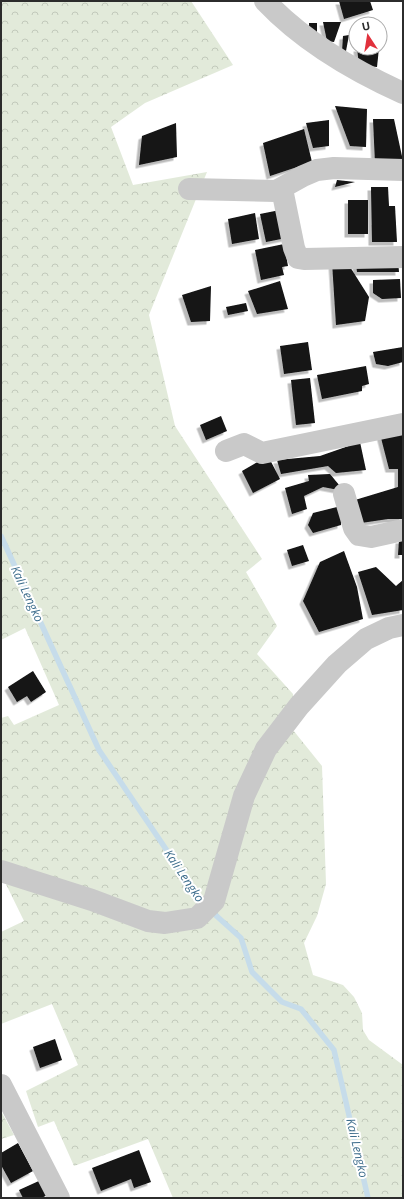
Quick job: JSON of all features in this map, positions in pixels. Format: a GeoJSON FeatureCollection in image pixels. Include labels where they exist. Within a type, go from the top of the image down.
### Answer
{"type":"FeatureCollection","features":[{"type":"Feature","properties":{"kind":"street"},"geometry":{"type":"LineString","coordinates":[[265,1],[275,11],[321,48],[368,76],[403,93]]}},
{"type":"Feature","properties":{"kind":"street"},"geometry":{"type":"LineString","coordinates":[[189,189],[270,192],[282,189],[303,176],[317,170],[403,170]]}},
{"type":"Feature","properties":{"kind":"street"},"geometry":{"type":"LineString","coordinates":[[282,189],[294,248],[298,258],[403,257]]}},
{"type":"Feature","properties":{"kind":"street"},"geometry":{"type":"LineString","coordinates":[[226,451],[244,444],[262,453],[403,424]]}},
{"type":"Feature","properties":{"kind":"street"},"geometry":{"type":"LineString","coordinates":[[344,494],[354,528],[359,535],[371,537],[403,530]]}},
{"type":"Feature","properties":{"kind":"street"},"geometry":{"type":"LineString","coordinates":[[1,871],[92,900],[148,921],[165,923],[198,918],[214,901],[244,796],[266,749],[299,706],[337,664],[366,639],[389,628],[403,624]]}},
{"type":"Feature","properties":{"kind":"street"},"geometry":{"type":"LineString","coordinates":[[1,1085],[60,1198]]}},
{"type":"Feature","properties":{"kind":"green space"},"geometry":{"type":"Polygon","coordinates":[[[1,1],[191,1],[233,65],[145,103],[111,127],[133,185],[207,172],[149,315],[175,426],[262,559],[246,572],[277,626],[257,654],[293,694],[293,730],[322,766],[326,884],[317,916],[304,943],[313,975],[343,985],[354,997],[362,1013],[363,1030],[369,1040],[403,1065],[403,1198],[173,1198],[148,1139],[74,1166],[54,1121],[38,1127],[26,1091],[78,1065],[52,1004],[1,1024],[1,932],[24,921],[1,874],[1,718],[8,716],[14,725],[59,705],[25,628],[1,640],[1,1]]]}},
{"type":"Feature","properties":{"kind":"green space"},"geometry":{"type":"Polygon","coordinates":[[[1,1111],[14,1135],[1,1139],[1,1111]]]}},
{"type":"Feature","properties":{"kind":"building"},"geometry":{"type":"Polygon","coordinates":[[[339,1],[370,1],[373,10],[354,16],[348,16],[348,18],[344,19],[339,1]]]}},
{"type":"Feature","properties":{"kind":"building"},"geometry":{"type":"Polygon","coordinates":[[[323,22],[341,22],[334,42],[327,41],[323,22]]]}},
{"type":"Feature","properties":{"kind":"building"},"geometry":{"type":"Polygon","coordinates":[[[309,23],[317,23],[317,36],[309,36],[309,23]]]}},
{"type":"Feature","properties":{"kind":"building"},"geometry":{"type":"Polygon","coordinates":[[[348,35],[348,40],[346,51],[342,52],[343,36],[348,35]]]}},
{"type":"Feature","properties":{"kind":"building"},"geometry":{"type":"Polygon","coordinates":[[[358,56],[378,56],[377,67],[359,65],[358,56]]]}},
{"type":"Feature","properties":{"kind":"building"},"geometry":{"type":"Polygon","coordinates":[[[335,106],[367,109],[366,147],[350,146],[335,106]]]}},
{"type":"Feature","properties":{"kind":"building"},"geometry":{"type":"Polygon","coordinates":[[[373,119],[394,119],[403,161],[375,163],[373,119]]]}},
{"type":"Feature","properties":{"kind":"building"},"geometry":{"type":"Polygon","coordinates":[[[329,120],[329,146],[313,148],[306,123],[329,120]]]}},
{"type":"Feature","properties":{"kind":"building"},"geometry":{"type":"Polygon","coordinates":[[[176,123],[177,157],[139,165],[142,136],[176,123]]]}},
{"type":"Feature","properties":{"kind":"building"},"geometry":{"type":"Polygon","coordinates":[[[304,129],[312,162],[270,176],[263,143],[304,129]]]}},
{"type":"Feature","properties":{"kind":"building"},"geometry":{"type":"Polygon","coordinates":[[[337,180],[355,182],[335,187],[337,180]]]}},
{"type":"Feature","properties":{"kind":"building"},"geometry":{"type":"Polygon","coordinates":[[[371,187],[388,187],[389,206],[395,206],[397,242],[372,242],[371,187]]]}},
{"type":"Feature","properties":{"kind":"building"},"geometry":{"type":"Polygon","coordinates":[[[348,200],[368,200],[368,234],[348,234],[348,200]]]}},
{"type":"Feature","properties":{"kind":"building"},"geometry":{"type":"Polygon","coordinates":[[[280,210],[286,238],[266,242],[260,214],[280,210]]]}},
{"type":"Feature","properties":{"kind":"building"},"geometry":{"type":"Polygon","coordinates":[[[255,213],[259,239],[232,244],[228,219],[255,213]]]}},
{"type":"Feature","properties":{"kind":"building"},"geometry":{"type":"Polygon","coordinates":[[[284,244],[288,266],[282,267],[284,275],[261,280],[255,250],[284,244]]]}},
{"type":"Feature","properties":{"kind":"building"},"geometry":{"type":"Polygon","coordinates":[[[345,259],[369,297],[365,321],[336,325],[332,262],[345,259]]]}},
{"type":"Feature","properties":{"kind":"building"},"geometry":{"type":"Polygon","coordinates":[[[398,261],[399,272],[357,272],[356,264],[398,261]]]}},
{"type":"Feature","properties":{"kind":"building"},"geometry":{"type":"Polygon","coordinates":[[[400,279],[401,298],[382,299],[373,293],[373,280],[400,279]]]}},
{"type":"Feature","properties":{"kind":"building"},"geometry":{"type":"Polygon","coordinates":[[[280,281],[288,309],[257,314],[248,291],[280,281]]]}},
{"type":"Feature","properties":{"kind":"building"},"geometry":{"type":"Polygon","coordinates":[[[211,286],[210,321],[191,322],[182,295],[211,286]]]}},
{"type":"Feature","properties":{"kind":"building"},"geometry":{"type":"Polygon","coordinates":[[[246,303],[248,311],[228,315],[226,307],[246,303]]]}},
{"type":"Feature","properties":{"kind":"building"},"geometry":{"type":"Polygon","coordinates":[[[308,342],[312,370],[284,374],[280,346],[308,342]]]}},
{"type":"Feature","properties":{"kind":"building"},"geometry":{"type":"Polygon","coordinates":[[[403,347],[403,362],[388,366],[376,364],[373,352],[403,347]]]}},
{"type":"Feature","properties":{"kind":"building"},"geometry":{"type":"Polygon","coordinates":[[[366,366],[369,384],[362,386],[362,391],[322,399],[317,375],[366,366]]]}},
{"type":"Feature","properties":{"kind":"building"},"geometry":{"type":"Polygon","coordinates":[[[310,378],[315,423],[296,425],[291,380],[310,378]]]}},
{"type":"Feature","properties":{"kind":"building"},"geometry":{"type":"Polygon","coordinates":[[[221,416],[227,431],[206,440],[200,425],[221,416]]]}},
{"type":"Feature","properties":{"kind":"building"},"geometry":{"type":"Polygon","coordinates":[[[403,431],[403,519],[388,519],[361,523],[355,500],[398,487],[398,469],[389,469],[380,434],[403,431]]]}},
{"type":"Feature","properties":{"kind":"building"},"geometry":{"type":"Polygon","coordinates":[[[360,442],[366,470],[336,473],[328,466],[281,474],[277,460],[320,456],[360,442]]]}},
{"type":"Feature","properties":{"kind":"building"},"geometry":{"type":"Polygon","coordinates":[[[268,456],[280,479],[253,493],[242,471],[268,456]]]}},
{"type":"Feature","properties":{"kind":"building"},"geometry":{"type":"Polygon","coordinates":[[[330,474],[344,491],[323,487],[304,496],[307,509],[292,514],[285,488],[309,481],[308,475],[330,474]]]}},
{"type":"Feature","properties":{"kind":"building"},"geometry":{"type":"Polygon","coordinates":[[[341,506],[341,525],[313,533],[308,525],[313,513],[341,506]]]}},
{"type":"Feature","properties":{"kind":"building"},"geometry":{"type":"Polygon","coordinates":[[[399,540],[403,540],[403,555],[398,555],[399,540]]]}},
{"type":"Feature","properties":{"kind":"building"},"geometry":{"type":"Polygon","coordinates":[[[303,545],[309,561],[292,566],[287,550],[303,545]]]}},
{"type":"Feature","properties":{"kind":"building"},"geometry":{"type":"Polygon","coordinates":[[[344,551],[357,587],[363,619],[319,632],[303,601],[320,562],[344,551]]]}},
{"type":"Feature","properties":{"kind":"building"},"geometry":{"type":"Polygon","coordinates":[[[376,567],[396,586],[403,580],[403,610],[372,615],[358,572],[376,567]]]}},
{"type":"Feature","properties":{"kind":"building"},"geometry":{"type":"Polygon","coordinates":[[[33,671],[46,692],[31,702],[27,696],[17,702],[8,687],[33,671]]]}},
{"type":"Feature","properties":{"kind":"building"},"geometry":{"type":"Polygon","coordinates":[[[55,1039],[62,1060],[40,1068],[33,1047],[55,1039]]]}},
{"type":"Feature","properties":{"kind":"building"},"geometry":{"type":"Polygon","coordinates":[[[18,1143],[33,1171],[11,1183],[1,1165],[1,1153],[18,1143]]]}},
{"type":"Feature","properties":{"kind":"building"},"geometry":{"type":"Polygon","coordinates":[[[139,1150],[151,1182],[134,1188],[131,1179],[101,1191],[92,1168],[139,1150]]]}},
{"type":"Feature","properties":{"kind":"building"},"geometry":{"type":"Polygon","coordinates":[[[41,1180],[48,1195],[41,1198],[23,1198],[19,1190],[41,1180]]]}},
{"type":"Feature","properties":{"kind":"waterway","name":"Kali Lengko"},"geometry":{"type":"LineString","coordinates":[[1,536],[99,750],[203,904]]}},
{"type":"Feature","properties":{"kind":"waterway","name":"Kali Lengko"},"geometry":{"type":"LineString","coordinates":[[211,911],[241,938],[252,972],[282,1002],[301,1009],[334,1050],[368,1198]]}}]}
